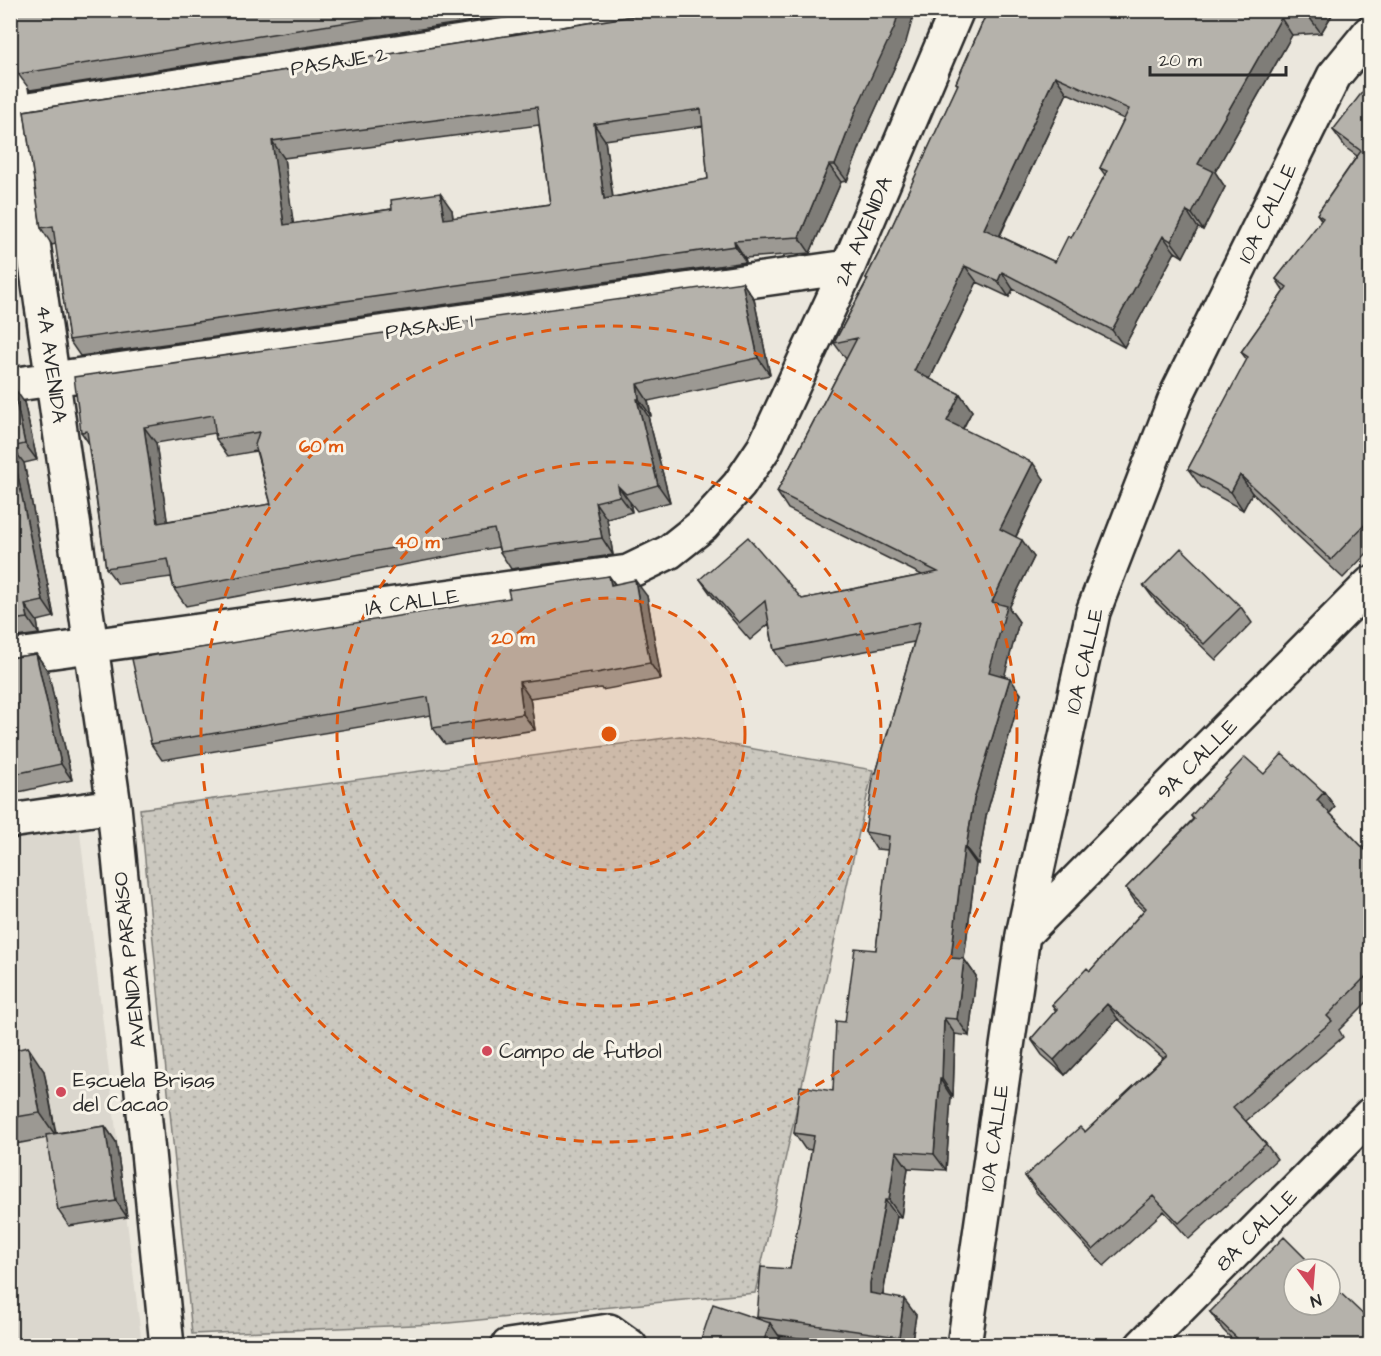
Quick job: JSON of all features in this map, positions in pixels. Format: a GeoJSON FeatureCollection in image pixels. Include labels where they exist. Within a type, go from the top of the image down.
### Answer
{"type":"FeatureCollection","features":[{"type":"Feature","properties":{"kind":"street","name":"PASAJE 2"},"geometry":{"type":"LineString","coordinates":[[12,102],[616,14],[668,10]]}},
{"type":"Feature","properties":{"kind":"street","name":"2A AVENIDA"},"geometry":{"type":"LineString","coordinates":[[764,448],[848,267],[957,10]]}},
{"type":"Feature","properties":{"kind":"street","name":"10A CALLE"},"geometry":{"type":"LineString","coordinates":[[964,1346],[1023,935],[1093,612],[1178,392],[1334,76],[1371,32]]}},
{"type":"Feature","properties":{"kind":"street","name":"4A AVENIDA"},"geometry":{"type":"LineString","coordinates":[[12,102],[91,646]]}},
{"type":"Feature","properties":{"kind":"street","name":"PASAJE 1"},"geometry":{"type":"LineString","coordinates":[[10,385],[848,267]]}},
{"type":"Feature","properties":{"kind":"street","name":"1A CALLE"},"geometry":{"type":"LineString","coordinates":[[10,657],[628,572],[669,552],[703,525],[739,485],[764,448]]}},
{"type":"Feature","properties":{"kind":"street","name":"9A CALLE"},"geometry":{"type":"LineString","coordinates":[[1023,935],[1371,584]]}},
{"type":"Feature","properties":{"kind":"street","name":"AVENIDA PARAÍSO"},"geometry":{"type":"LineString","coordinates":[[91,646],[114,806],[167,1346]]}},
{"type":"Feature","properties":{"kind":"street"},"geometry":{"type":"LineString","coordinates":[[10,821],[114,806]]}},
{"type":"Feature","properties":{"kind":"street","name":"8A CALLE"},"geometry":{"type":"LineString","coordinates":[[1142,1346],[1371,1115]]}},
{"type":"Feature","properties":{"kind":"street"},"geometry":{"type":"LineString","coordinates":[[508,1346],[620,1338]]}},
{"type":"Feature","properties":{"kind":"shaded area","name":"Campo de futbol"},"geometry":{"type":"Polygon","coordinates":[[[680,736],[873,770],[755,1293],[438,1324],[192,1334],[140,809],[680,736]]]}},
{"type":"Feature","properties":{"kind":"shaded area","name":"Escuela Brisas del Cacao"},"geometry":{"type":"Polygon","coordinates":[[[79,825],[142,1345],[11,1346],[11,838],[79,825]]]}},
{"type":"Feature","properties":{"kind":"building"},"geometry":{"type":"Polygon","coordinates":[[[10,10],[425,10],[18,74],[14,56],[10,53],[10,10]]]}},
{"type":"Feature","properties":{"kind":"building"},"geometry":{"type":"Polygon","coordinates":[[[663,10],[899,10],[895,26],[855,112],[835,165],[829,165],[799,237],[734,241],[735,246],[69,340],[53,226],[41,228],[24,111],[663,10]],[[537,107],[272,141],[284,225],[392,209],[391,200],[440,193],[444,219],[550,204],[537,107]],[[701,109],[594,124],[604,199],[708,179],[701,109]]]}},
{"type":"Feature","properties":{"kind":"building"},"geometry":{"type":"Polygon","coordinates":[[[988,10],[1313,10],[1309,17],[1281,18],[1198,164],[1213,171],[1192,214],[1187,211],[1171,241],[1163,236],[1112,330],[1002,272],[998,281],[965,266],[914,371],[960,394],[947,421],[1033,463],[1000,529],[1022,540],[992,602],[1007,606],[989,672],[1010,678],[974,799],[966,848],[964,847],[951,958],[964,959],[957,1019],[944,1018],[942,1079],[940,1079],[934,1154],[896,1151],[889,1200],[885,1200],[870,1283],[870,1293],[904,1299],[899,1337],[757,1317],[761,1267],[790,1269],[814,1136],[794,1133],[800,1086],[833,1091],[836,1021],[845,1022],[855,948],[876,950],[889,836],[865,832],[874,773],[876,773],[920,622],[774,650],[765,601],[739,623],[700,579],[748,537],[802,599],[938,572],[777,492],[857,338],[834,343],[868,279],[866,278],[958,84],[956,83],[988,10]],[[1055,76],[984,229],[1055,262],[1068,236],[1071,238],[1107,171],[1100,168],[1129,109],[1055,76]]]}},
{"type":"Feature","properties":{"kind":"building"},"geometry":{"type":"Polygon","coordinates":[[[1367,86],[1371,88],[1371,518],[1331,560],[1240,475],[1231,492],[1188,469],[1248,357],[1241,352],[1287,287],[1276,279],[1323,218],[1317,214],[1361,151],[1333,130],[1367,86]]]}},
{"type":"Feature","properties":{"kind":"building"},"geometry":{"type":"Polygon","coordinates":[[[742,282],[758,358],[637,384],[639,399],[637,399],[658,485],[626,494],[618,486],[620,496],[595,502],[602,538],[500,552],[494,529],[174,589],[168,559],[106,568],[87,431],[81,432],[74,377],[742,282]],[[213,415],[144,427],[158,523],[271,504],[255,445],[259,432],[216,439],[213,415]]]}},
{"type":"Feature","properties":{"kind":"building"},"geometry":{"type":"Polygon","coordinates":[[[10,386],[13,386],[25,444],[12,447],[43,601],[25,605],[28,618],[10,620],[10,386]]]}},
{"type":"Feature","properties":{"kind":"building"},"geometry":{"type":"Polygon","coordinates":[[[1181,548],[1241,607],[1204,644],[1144,586],[1181,548]]]}},
{"type":"Feature","properties":{"kind":"building"},"geometry":{"type":"Polygon","coordinates":[[[609,576],[611,585],[635,580],[650,663],[591,674],[591,672],[519,682],[523,714],[433,728],[428,697],[151,744],[132,659],[510,598],[508,590],[609,576]]]}},
{"type":"Feature","properties":{"kind":"building"},"geometry":{"type":"Polygon","coordinates":[[[36,654],[61,764],[10,775],[10,658],[36,654]]]}},
{"type":"Feature","properties":{"kind":"building"},"geometry":{"type":"Polygon","coordinates":[[[1282,754],[1324,792],[1317,800],[1371,856],[1371,971],[1327,1016],[1332,1021],[1233,1107],[1266,1144],[1179,1223],[1153,1196],[1093,1250],[1025,1176],[1080,1127],[1085,1132],[1167,1055],[1107,1004],[1054,1060],[1031,1039],[1057,1009],[1052,1005],[1087,968],[1090,971],[1146,908],[1126,888],[1194,819],[1191,816],[1245,757],[1264,774],[1282,754]]]}},
{"type":"Feature","properties":{"kind":"building"},"geometry":{"type":"Polygon","coordinates":[[[28,1047],[40,1113],[10,1118],[10,1051],[28,1047]]]}},
{"type":"Feature","properties":{"kind":"building"},"geometry":{"type":"Polygon","coordinates":[[[105,1126],[116,1201],[58,1210],[46,1135],[105,1126]]]}},
{"type":"Feature","properties":{"kind":"building"},"geometry":{"type":"Polygon","coordinates":[[[1284,1237],[1304,1257],[1282,1257],[1282,1317],[1342,1317],[1342,1294],[1371,1322],[1371,1346],[1245,1346],[1210,1312],[1284,1237]]]}},
{"type":"Feature","properties":{"kind":"building"},"geometry":{"type":"Polygon","coordinates":[[[713,1304],[770,1323],[762,1346],[699,1346],[713,1304]]]}},
{"type":"Feature","properties":{"kind":"place","name":"Campo de futbol"},"geometry":{"type":"Point","coordinates":[487,1051]}},
{"type":"Feature","properties":{"kind":"place","name":"Escuela Brisas del Cacao"},"geometry":{"type":"Point","coordinates":[61,1092]}}]}
